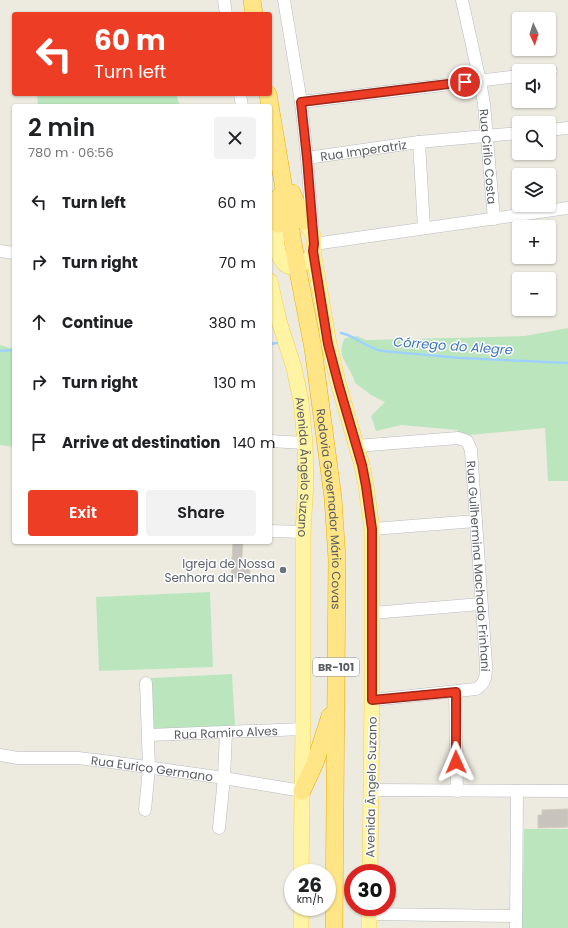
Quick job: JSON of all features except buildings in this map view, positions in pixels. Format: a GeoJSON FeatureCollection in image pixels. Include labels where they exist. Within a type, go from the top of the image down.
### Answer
{"type":"FeatureCollection","features":[{"type":"Feature","properties":{"kind":"highway"},"geometry":{"type":"LineString","coordinates":[[252,0],[254,12]]}},
{"type":"Feature","properties":{"kind":"highway","name":"Rodovia Governador Mário Covas"},"geometry":{"type":"LineString","coordinates":[[272,116],[282,171],[281,230],[305,254],[304,294],[322,407],[333,498],[337,559],[334,928]]}},
{"type":"Feature","properties":{"kind":"highway"},"geometry":{"type":"LineString","coordinates":[[302,791],[315,763],[335,698]]}},
{"type":"Feature","properties":{"kind":"main road"},"geometry":{"type":"LineString","coordinates":[[310,229],[305,254],[282,261],[281,230],[310,229]]}},
{"type":"Feature","properties":{"kind":"main road","name":"Avenida Ângelo Suzano"},"geometry":{"type":"LineString","coordinates":[[305,254],[366,486],[372,529],[370,864]]}},
{"type":"Feature","properties":{"kind":"main road","name":"Avenida Ângelo Suzano"},"geometry":{"type":"LineString","coordinates":[[272,290],[279,321],[294,368],[301,401],[305,442],[306,482],[303,532],[301,864]]}},
{"type":"Feature","properties":{"kind":"main road"},"geometry":{"type":"LineString","coordinates":[[358,928],[369,916]]}},
{"type":"Feature","properties":{"kind":"street"},"geometry":{"type":"LineString","coordinates":[[224,0],[226,12]]}},
{"type":"Feature","properties":{"kind":"street","name":"Avenida Ângelo Suzano"},"geometry":{"type":"LineString","coordinates":[[284,0],[301,102],[307,158],[305,254]]}},
{"type":"Feature","properties":{"kind":"street","name":"Rua Cirilo Costa"},"geometry":{"type":"LineString","coordinates":[[462,0],[480,81],[487,136],[494,219]]}},
{"type":"Feature","properties":{"kind":"street"},"geometry":{"type":"LineString","coordinates":[[301,102],[512,77]]}},
{"type":"Feature","properties":{"kind":"street"},"geometry":{"type":"LineString","coordinates":[[556,129],[568,128]]}},
{"type":"Feature","properties":{"kind":"street","name":"Rua Imperatriz"},"geometry":{"type":"LineString","coordinates":[[307,158],[419,142],[512,134]]}},
{"type":"Feature","properties":{"kind":"street","name":"Rua Imperatriz"},"geometry":{"type":"LineString","coordinates":[[419,142],[424,228]]}},
{"type":"Feature","properties":{"kind":"street"},"geometry":{"type":"LineString","coordinates":[[305,254],[424,228],[568,208]]}},
{"type":"Feature","properties":{"kind":"street"},"geometry":{"type":"LineString","coordinates":[[0,251],[12,253]]}},
{"type":"Feature","properties":{"kind":"street","name":"Rua Guilhermina Machado Frinhani"},"geometry":{"type":"LineString","coordinates":[[356,446],[458,438],[467,441],[471,450],[486,665],[486,675],[484,681],[481,686],[476,689],[372,700]]}},
{"type":"Feature","properties":{"kind":"street"},"geometry":{"type":"LineString","coordinates":[[272,441],[305,442]]}},
{"type":"Feature","properties":{"kind":"street"},"geometry":{"type":"LineString","coordinates":[[372,529],[476,522]]}},
{"type":"Feature","properties":{"kind":"street"},"geometry":{"type":"LineString","coordinates":[[272,531],[303,532]]}},
{"type":"Feature","properties":{"kind":"street"},"geometry":{"type":"LineString","coordinates":[[372,613],[481,604]]}},
{"type":"Feature","properties":{"kind":"street"},"geometry":{"type":"LineString","coordinates":[[145,810],[149,768],[146,683]]}},
{"type":"Feature","properties":{"kind":"street"},"geometry":{"type":"LineString","coordinates":[[456,692],[457,791]]}},
{"type":"Feature","properties":{"kind":"street","name":"Rua Ramiro Alves"},"geometry":{"type":"LineString","coordinates":[[149,735],[303,728]]}},
{"type":"Feature","properties":{"kind":"street"},"geometry":{"type":"LineString","coordinates":[[219,828],[224,778],[226,732]]}},
{"type":"Feature","properties":{"kind":"street","name":"Rua Eurico Germano"},"geometry":{"type":"LineString","coordinates":[[0,755],[18,758],[78,758],[224,778],[302,791]]}},
{"type":"Feature","properties":{"kind":"street"},"geometry":{"type":"LineString","coordinates":[[371,790],[568,791]]}},
{"type":"Feature","properties":{"kind":"street"},"geometry":{"type":"LineString","coordinates":[[369,916],[516,922],[517,791]]}},
{"type":"Feature","properties":{"kind":"green space"},"geometry":{"type":"Polygon","coordinates":[[[37,96],[177,96],[179,104],[38,104],[37,96]]]}},
{"type":"Feature","properties":{"kind":"green space"},"geometry":{"type":"Polygon","coordinates":[[[568,328],[568,481],[548,481],[545,428],[459,436],[457,430],[401,425],[376,431],[371,416],[385,402],[371,395],[355,383],[345,362],[342,351],[342,345],[345,338],[357,336],[366,340],[525,336],[568,328]]]}},
{"type":"Feature","properties":{"kind":"green space"},"geometry":{"type":"Polygon","coordinates":[[[0,345],[12,348],[12,447],[0,445],[0,345]]]}},
{"type":"Feature","properties":{"kind":"green space"},"geometry":{"type":"Polygon","coordinates":[[[210,592],[213,667],[99,671],[96,597],[210,592]]]}},
{"type":"Feature","properties":{"kind":"green space"},"geometry":{"type":"Polygon","coordinates":[[[232,674],[235,725],[153,730],[151,678],[232,674]]]}},
{"type":"Feature","properties":{"kind":"green space"},"geometry":{"type":"Polygon","coordinates":[[[524,829],[568,829],[568,928],[522,928],[524,829]]]}},
{"type":"Feature","properties":{"kind":"waterway","name":"Córrego do Alegre"},"geometry":{"type":"LineString","coordinates":[[341,333],[382,351],[460,358],[568,363]]}},
{"type":"Feature","properties":{"kind":"waterway","name":"Córrego do Alegre"},"geometry":{"type":"LineString","coordinates":[[272,344],[277,343]]}},
{"type":"Feature","properties":{"kind":"waterway","name":"Córrego do Alegre"},"geometry":{"type":"LineString","coordinates":[[0,351],[12,350]]}},
{"type":"Feature","properties":{"kind":"place","name":"Igreja de Nossa Senhora da Penha"},"geometry":{"type":"Point","coordinates":[283,570]}},
{"type":"Feature","properties":{"kind":"route"},"geometry":{"type":"LineString","coordinates":[[456,762],[456,692],[372,700],[372,529],[362,465],[328,344],[313,251],[314,244],[301,102],[465,82]]}}]}
